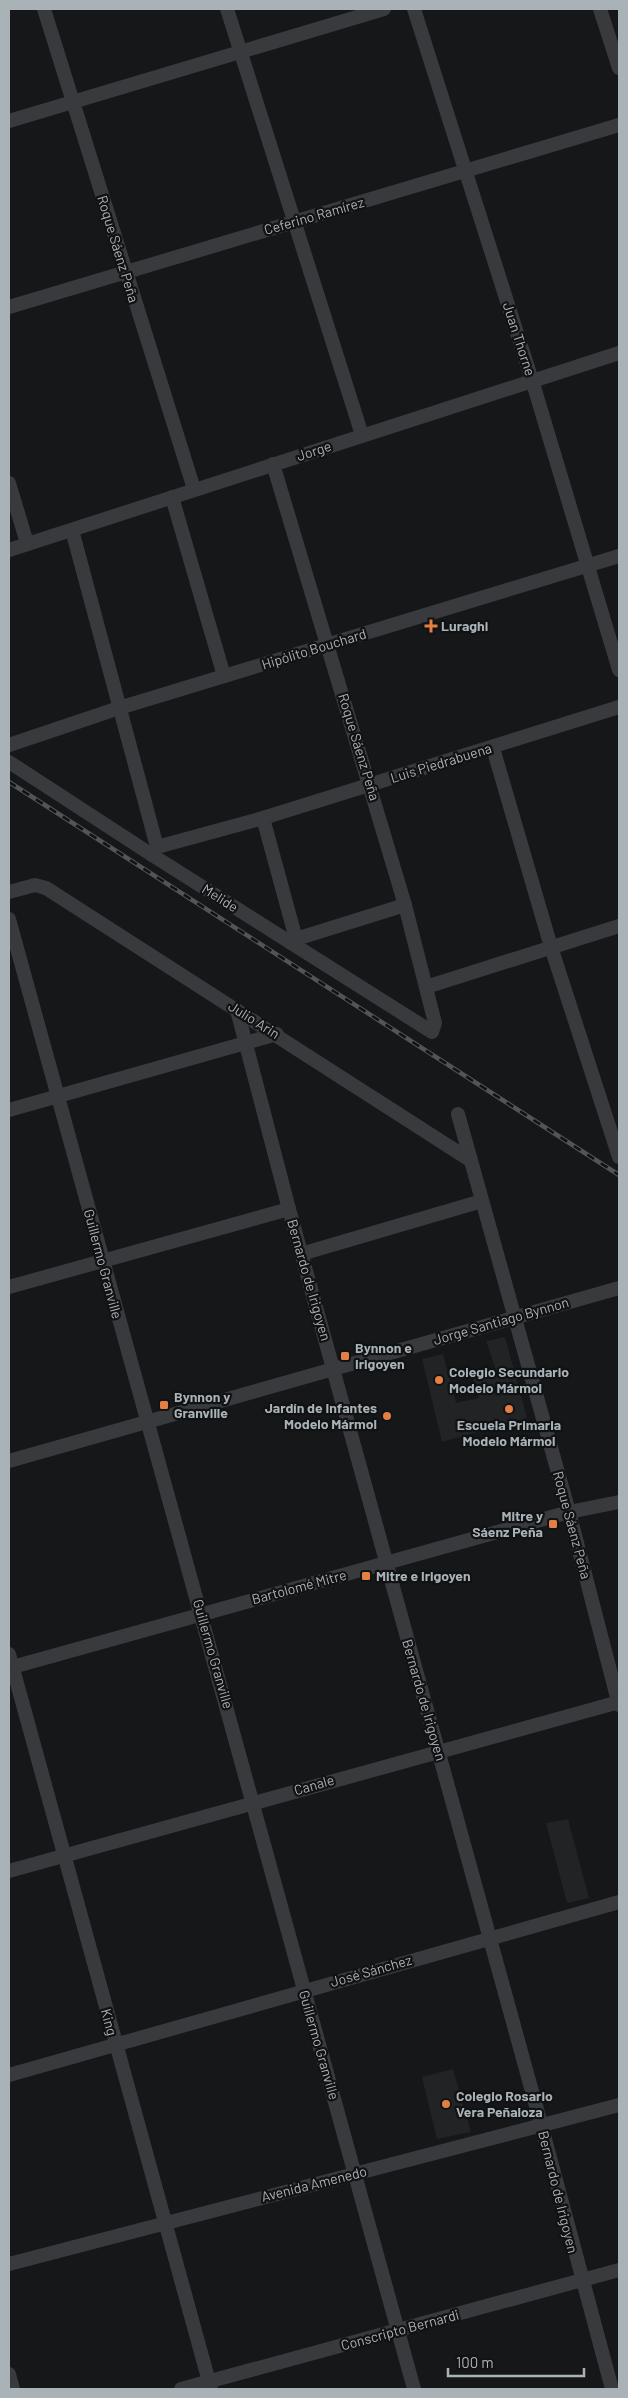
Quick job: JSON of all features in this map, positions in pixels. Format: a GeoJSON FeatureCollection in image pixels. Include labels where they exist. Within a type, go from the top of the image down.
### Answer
{"type":"FeatureCollection","features":[{"type":"Feature","properties":{"kind":"street","name":"Roque Sáenz Peña"},"geometry":{"type":"LineString","coordinates":[[44,9],[194,489]]}},
{"type":"Feature","properties":{"kind":"street"},"geometry":{"type":"LineString","coordinates":[[227,9],[362,435]]}},
{"type":"Feature","properties":{"kind":"street"},"geometry":{"type":"LineString","coordinates":[[9,121],[384,9]]}},
{"type":"Feature","properties":{"kind":"street","name":"Juan Thorne"},"geometry":{"type":"LineString","coordinates":[[414,9],[532,380],[619,670]]}},
{"type":"Feature","properties":{"kind":"street"},"geometry":{"type":"LineString","coordinates":[[600,9],[619,68]]}},
{"type":"Feature","properties":{"kind":"street","name":"Ceferino Ramírez"},"geometry":{"type":"LineString","coordinates":[[9,307],[619,125]]}},
{"type":"Feature","properties":{"kind":"street","name":"Jorge"},"geometry":{"type":"LineString","coordinates":[[9,550],[619,353]]}},
{"type":"Feature","properties":{"kind":"street","name":"Roque Sáenz Peña"},"geometry":{"type":"LineString","coordinates":[[273,464],[405,905],[436,1023],[432,1032]]}},
{"type":"Feature","properties":{"kind":"street"},"geometry":{"type":"LineString","coordinates":[[9,483],[27,543]]}},
{"type":"Feature","properties":{"kind":"street"},"geometry":{"type":"LineString","coordinates":[[172,497],[224,676]]}},
{"type":"Feature","properties":{"kind":"street"},"geometry":{"type":"LineString","coordinates":[[72,530],[154,851]]}},
{"type":"Feature","properties":{"kind":"street","name":"Hipólito Bouchard"},"geometry":{"type":"LineString","coordinates":[[9,745],[119,708],[619,556]]}},
{"type":"Feature","properties":{"kind":"street","name":"Luis Piedrabuena"},"geometry":{"type":"LineString","coordinates":[[154,851],[494,748],[619,707]]}},
{"type":"Feature","properties":{"kind":"street"},"geometry":{"type":"LineString","coordinates":[[494,748],[551,947],[619,1157]]}},
{"type":"Feature","properties":{"kind":"street","name":"Melide"},"geometry":{"type":"LineString","coordinates":[[9,762],[154,851],[432,1032]]}},
{"type":"Feature","properties":{"kind":"street"},"geometry":{"type":"LineString","coordinates":[[263,818],[294,941],[405,905]]}},
{"type":"Feature","properties":{"kind":"street","name":"Julio Arin"},"geometry":{"type":"LineString","coordinates":[[9,892],[35,885],[46,888],[470,1160]]}},
{"type":"Feature","properties":{"kind":"street","name":"Guillermo Granville"},"geometry":{"type":"LineString","coordinates":[[9,919],[56,1096],[254,1802],[414,2389]]}},
{"type":"Feature","properties":{"kind":"street"},"geometry":{"type":"LineString","coordinates":[[426,987],[619,926]]}},
{"type":"Feature","properties":{"kind":"street","name":"Bernardo de Irigoyen"},"geometry":{"type":"LineString","coordinates":[[237,1010],[288,1209],[490,1938],[612,2389]]}},
{"type":"Feature","properties":{"kind":"street"},"geometry":{"type":"LineString","coordinates":[[9,1110],[276,1034]]}},
{"type":"Feature","properties":{"kind":"street","name":"Roque Sáenz Peña"},"geometry":{"type":"LineString","coordinates":[[458,1114],[569,1512],[619,1703]]}},
{"type":"Feature","properties":{"kind":"street"},"geometry":{"type":"LineString","coordinates":[[302,1254],[482,1201]]}},
{"type":"Feature","properties":{"kind":"street"},"geometry":{"type":"LineString","coordinates":[[9,1287],[288,1209]]}},
{"type":"Feature","properties":{"kind":"street","name":"Jorge Santiago Bynnon"},"geometry":{"type":"LineString","coordinates":[[9,1461],[619,1288]]}},
{"type":"Feature","properties":{"kind":"street","name":"Bartolomé Mitre"},"geometry":{"type":"LineString","coordinates":[[10,1663],[201,1614],[569,1512],[619,1502]]}},
{"type":"Feature","properties":{"kind":"street","name":"King"},"geometry":{"type":"LineString","coordinates":[[10,1663],[209,2385]]}},
{"type":"Feature","properties":{"kind":"street","name":"Canale"},"geometry":{"type":"LineString","coordinates":[[9,1871],[438,1751],[619,1703]]}},
{"type":"Feature","properties":{"kind":"street","name":"José Sánchez"},"geometry":{"type":"LineString","coordinates":[[9,2075],[619,1902]]}},
{"type":"Feature","properties":{"kind":"street","name":"Avenida Amenedo"},"geometry":{"type":"LineString","coordinates":[[9,2264],[619,2105]]}},
{"type":"Feature","properties":{"kind":"street","name":"Conscripto Bernardi"},"geometry":{"type":"LineString","coordinates":[[181,2389],[209,2385],[398,2330],[619,2270]]}},
{"type":"Feature","properties":{"kind":"street"},"geometry":{"type":"LineString","coordinates":[[9,2374],[13,2389]]}},
{"type":"Feature","properties":{"kind":"shaded area"},"geometry":{"type":"Polygon","coordinates":[[[505,1337],[527,1418],[442,1442],[422,1359],[443,1354],[456,1403],[479,1398],[472,1375],[496,1370],[486,1341],[505,1337]]]}},
{"type":"Feature","properties":{"kind":"shaded area"},"geometry":{"type":"Polygon","coordinates":[[[568,1819],[589,1898],[567,1903],[546,1823],[568,1819]]]}},
{"type":"Feature","properties":{"kind":"shaded area","name":"Colegio Rosario Vera Peñaloza"},"geometry":{"type":"Polygon","coordinates":[[[453,2069],[471,2132],[437,2139],[422,2077],[453,2069]]]}},
{"type":"Feature","properties":{"kind":"railway"},"geometry":{"type":"LineString","coordinates":[[9,782],[619,1175]]}},
{"type":"Feature","properties":{"kind":"place","name":"Luraghi"},"geometry":{"type":"Point","coordinates":[431,626]}},
{"type":"Feature","properties":{"kind":"place","name":"Bynnon e Irigoyen"},"geometry":{"type":"Point","coordinates":[345,1356]}},
{"type":"Feature","properties":{"kind":"place","name":"Colegio Secundario Modelo Mármol"},"geometry":{"type":"Point","coordinates":[439,1380]}},
{"type":"Feature","properties":{"kind":"place","name":"Bynnon y Granville"},"geometry":{"type":"Point","coordinates":[164,1405]}},
{"type":"Feature","properties":{"kind":"place","name":"Escuela Primaria Modelo Mármol"},"geometry":{"type":"Point","coordinates":[509,1409]}},
{"type":"Feature","properties":{"kind":"place","name":"Jardín de Infantes Modelo Mármol"},"geometry":{"type":"Point","coordinates":[387,1416]}},
{"type":"Feature","properties":{"kind":"place","name":"Mitre y Sáenz Peña"},"geometry":{"type":"Point","coordinates":[553,1524]}},
{"type":"Feature","properties":{"kind":"place","name":"Mitre e Irigoyen"},"geometry":{"type":"Point","coordinates":[366,1576]}},
{"type":"Feature","properties":{"kind":"place","name":"Colegio Rosario Vera Peñaloza"},"geometry":{"type":"Point","coordinates":[446,2104]}}]}
